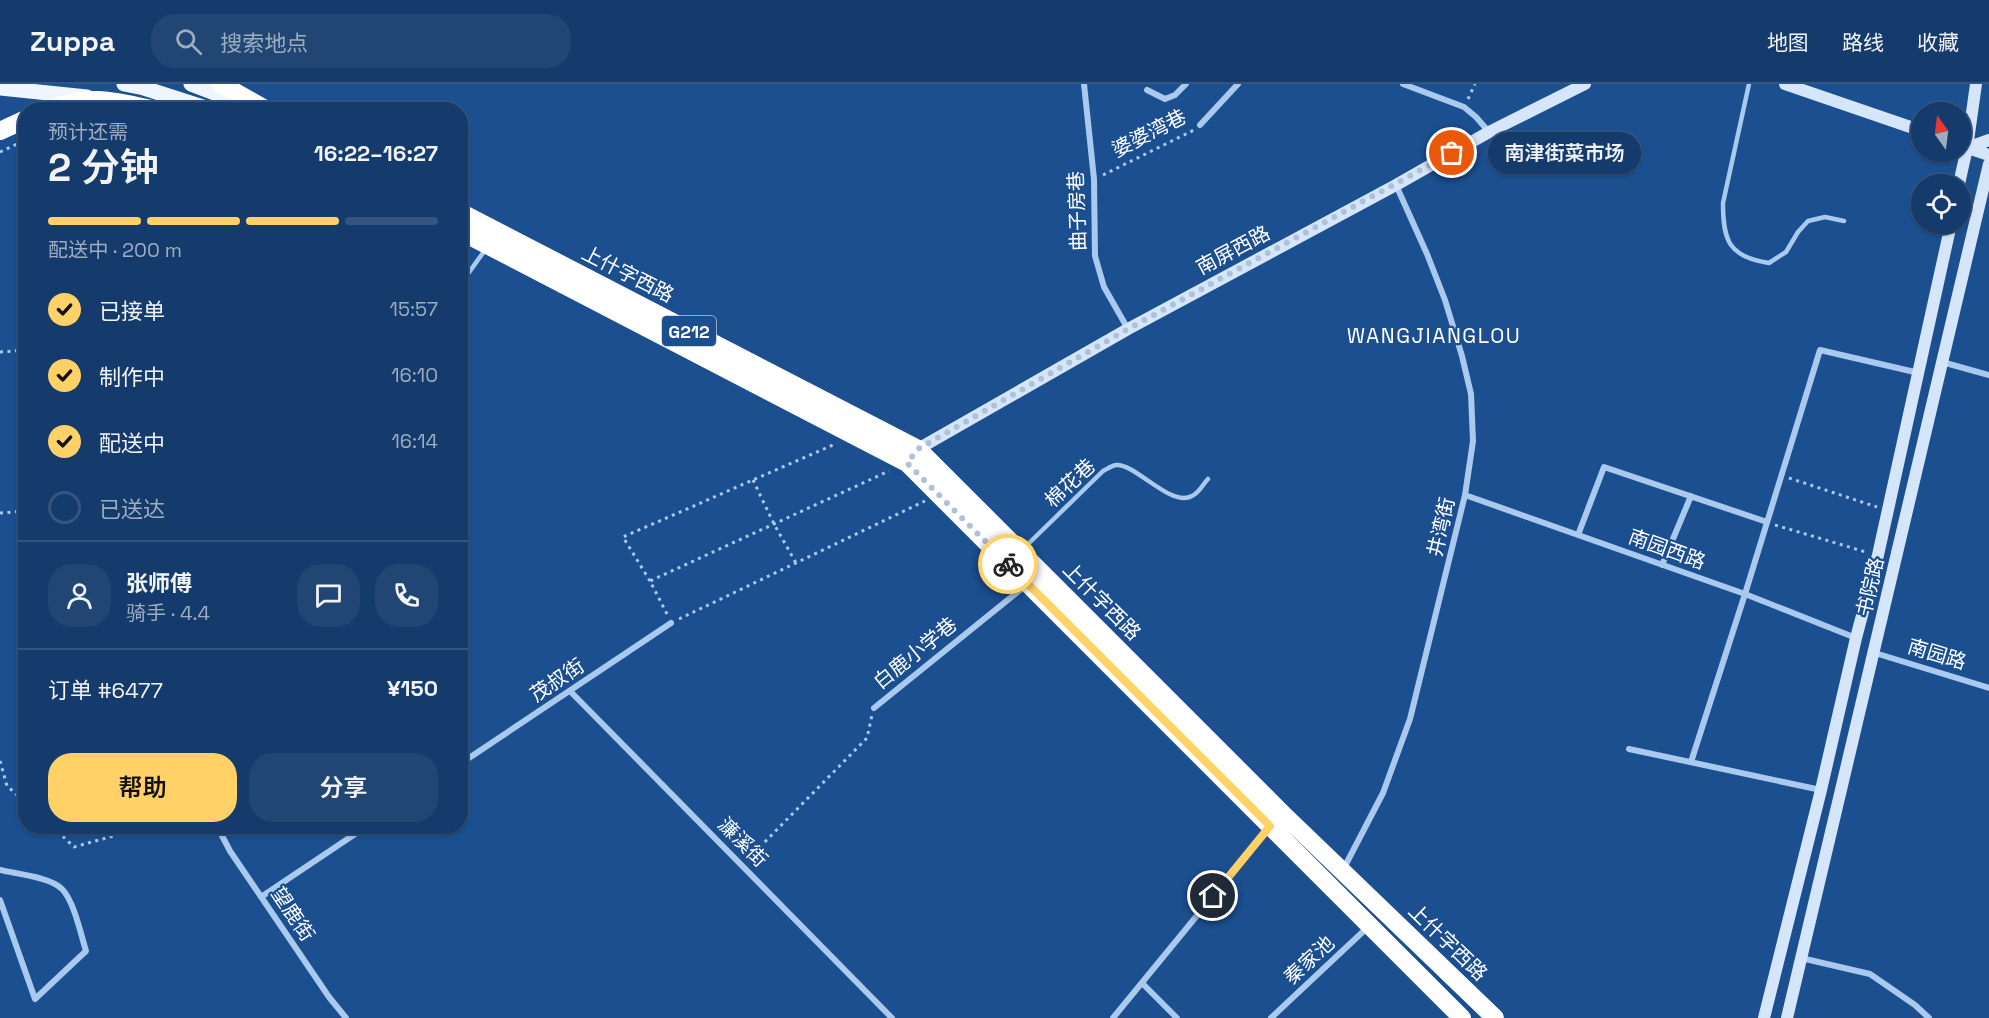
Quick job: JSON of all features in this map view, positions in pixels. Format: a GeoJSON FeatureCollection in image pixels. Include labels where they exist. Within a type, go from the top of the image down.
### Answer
{"type":"FeatureCollection","features":[{"type":"Feature","properties":{"kind":"highway"},"geometry":{"type":"LineString","coordinates":[[221,84],[253,102]]}},
{"type":"Feature","properties":{"kind":"highway"},"geometry":{"type":"LineString","coordinates":[[73,102],[82,99],[94,102]]}},
{"type":"Feature","properties":{"kind":"highway"},"geometry":{"type":"LineString","coordinates":[[0,131],[18,123]]}},
{"type":"Feature","properties":{"kind":"highway","name":"上什字西路"},"geometry":{"type":"LineString","coordinates":[[468,216],[913,456],[1020,552],[1342,872],[1495,1018]]}},
{"type":"Feature","properties":{"kind":"highway","name":"上什字西路"},"geometry":{"type":"LineString","coordinates":[[468,235],[855,436],[913,456],[939,495],[1462,1018]]}},
{"type":"Feature","properties":{"kind":"main road"},"geometry":{"type":"LineString","coordinates":[[124,84],[187,102]]}},
{"type":"Feature","properties":{"kind":"main road"},"geometry":{"type":"LineString","coordinates":[[191,84],[236,102]]}},
{"type":"Feature","properties":{"kind":"main road","name":"南屏西路"},"geometry":{"type":"LineString","coordinates":[[913,456],[1128,329],[1396,185],[1489,132],[1585,84]]}},
{"type":"Feature","properties":{"kind":"main road"},"geometry":{"type":"LineString","coordinates":[[1785,84],[1911,127]]}},
{"type":"Feature","properties":{"kind":"main road"},"geometry":{"type":"LineString","coordinates":[[1971,110],[1976,84]]}},
{"type":"Feature","properties":{"kind":"main road"},"geometry":{"type":"LineString","coordinates":[[0,88],[87,102]]}},
{"type":"Feature","properties":{"kind":"main road"},"geometry":{"type":"LineString","coordinates":[[1971,145],[1989,140]]}},
{"type":"Feature","properties":{"kind":"main road"},"geometry":{"type":"LineString","coordinates":[[1971,149],[1989,155]]}},
{"type":"Feature","properties":{"kind":"main road","name":"书院路"},"geometry":{"type":"LineString","coordinates":[[1787,1018],[1989,164]]}},
{"type":"Feature","properties":{"kind":"main road","name":"书院路"},"geometry":{"type":"LineString","coordinates":[[1764,1018],[1878,555],[1949,234]]}},
{"type":"Feature","properties":{"kind":"street","name":"曲子房巷"},"geometry":{"type":"LineString","coordinates":[[1084,84],[1094,179],[1095,256],[1104,287],[1128,329]]}},
{"type":"Feature","properties":{"kind":"street"},"geometry":{"type":"LineString","coordinates":[[1147,90],[1165,99],[1175,95],[1186,84]]}},
{"type":"Feature","properties":{"kind":"street","name":"婆婆湾巷"},"geometry":{"type":"LineString","coordinates":[[1200,125],[1238,84]]}},
{"type":"Feature","properties":{"kind":"street"},"geometry":{"type":"LineString","coordinates":[[1402,84],[1464,107],[1489,132]]}},
{"type":"Feature","properties":{"kind":"street","name":"井湾街"},"geometry":{"type":"LineString","coordinates":[[1342,872],[1383,793],[1410,719],[1466,495],[1473,441],[1471,394],[1462,356],[1445,300],[1396,185]]}},
{"type":"Feature","properties":{"kind":"street"},"geometry":{"type":"LineString","coordinates":[[1691,762],[1820,350],[1919,373]]}},
{"type":"Feature","properties":{"kind":"street"},"geometry":{"type":"LineString","coordinates":[[1942,362],[1989,375]]}},
{"type":"Feature","properties":{"kind":"street"},"geometry":{"type":"LineString","coordinates":[[1578,535],[1604,467],[1767,522]]}},
{"type":"Feature","properties":{"kind":"street","name":"南园西路"},"geometry":{"type":"LineString","coordinates":[[1466,495],[1745,594],[1856,638]]}},
{"type":"Feature","properties":{"kind":"street"},"geometry":{"type":"LineString","coordinates":[[1662,565],[1691,496]]}},
{"type":"Feature","properties":{"kind":"street","name":"白鹿小学巷"},"geometry":{"type":"LineString","coordinates":[[874,708],[1028,584]]}},
{"type":"Feature","properties":{"kind":"street","name":"茂叔街"},"geometry":{"type":"LineString","coordinates":[[468,759],[671,623]]}},
{"type":"Feature","properties":{"kind":"street","name":"南园路"},"geometry":{"type":"LineString","coordinates":[[1875,652],[1989,688]]}},
{"type":"Feature","properties":{"kind":"street","name":"濂溪街"},"geometry":{"type":"LineString","coordinates":[[570,691],[892,1018]]}},
{"type":"Feature","properties":{"kind":"street"},"geometry":{"type":"LineString","coordinates":[[1629,749],[1821,790]]}},
{"type":"Feature","properties":{"kind":"street"},"geometry":{"type":"LineString","coordinates":[[1113,1018],[1270,826]]}},
{"type":"Feature","properties":{"kind":"street","name":"望鹿街"},"geometry":{"type":"LineString","coordinates":[[221,834],[261,897],[329,997],[346,1018]]}},
{"type":"Feature","properties":{"kind":"street"},"geometry":{"type":"LineString","coordinates":[[261,897],[355,834]]}},
{"type":"Feature","properties":{"kind":"street"},"geometry":{"type":"LineString","coordinates":[[0,870],[48,881],[63,890],[70,903],[86,951],[35,999],[0,900]]}},
{"type":"Feature","properties":{"kind":"street","name":"秦家池"},"geometry":{"type":"LineString","coordinates":[[1271,1018],[1369,926]]}},
{"type":"Feature","properties":{"kind":"street"},"geometry":{"type":"LineString","coordinates":[[1800,958],[1870,974],[1915,1005],[1929,1018]]}},
{"type":"Feature","properties":{"kind":"street"},"geometry":{"type":"LineString","coordinates":[[1142,983],[1177,1018]]}},
{"type":"Feature","properties":{"kind":"lane"},"geometry":{"type":"LineString","coordinates":[[1749,84],[1723,203],[1723,223],[1736,253],[1753,261],[1769,263],[1786,252],[1808,221],[1825,217],[1844,221]]}},
{"type":"Feature","properties":{"kind":"lane"},"geometry":{"type":"LineString","coordinates":[[468,274],[489,245]]}},
{"type":"Feature","properties":{"kind":"lane","name":"棉花巷"},"geometry":{"type":"LineString","coordinates":[[1020,552],[1103,471],[1115,465],[1123,466],[1158,488],[1185,498],[1193,496],[1208,479]]}},
{"type":"Feature","properties":{"kind":"path"},"geometry":{"type":"LineString","coordinates":[[1464,107],[1475,84]]}},
{"type":"Feature","properties":{"kind":"path","name":"婆婆湾巷"},"geometry":{"type":"LineString","coordinates":[[1094,179],[1191,133],[1200,125]]}},
{"type":"Feature","properties":{"kind":"path"},"geometry":{"type":"LineString","coordinates":[[0,152],[18,144]]}},
{"type":"Feature","properties":{"kind":"path"},"geometry":{"type":"LineString","coordinates":[[0,352],[18,351]]}},
{"type":"Feature","properties":{"kind":"path"},"geometry":{"type":"LineString","coordinates":[[855,436],[623,537],[650,581],[671,623],[939,495]]}},
{"type":"Feature","properties":{"kind":"path"},"geometry":{"type":"LineString","coordinates":[[650,581],[913,456]]}},
{"type":"Feature","properties":{"kind":"path"},"geometry":{"type":"LineString","coordinates":[[1782,476],[1888,511]]}},
{"type":"Feature","properties":{"kind":"path"},"geometry":{"type":"LineString","coordinates":[[753,480],[796,563]]}},
{"type":"Feature","properties":{"kind":"path"},"geometry":{"type":"LineString","coordinates":[[0,513],[18,512]]}},
{"type":"Feature","properties":{"kind":"path"},"geometry":{"type":"LineString","coordinates":[[1767,522],[1878,555]]}},
{"type":"Feature","properties":{"kind":"path","name":"白鹿小学巷"},"geometry":{"type":"LineString","coordinates":[[742,865],[867,738],[874,708]]}},
{"type":"Feature","properties":{"kind":"path"},"geometry":{"type":"LineString","coordinates":[[0,761],[7,786],[18,796]]}},
{"type":"Feature","properties":{"kind":"path"},"geometry":{"type":"LineString","coordinates":[[60,834],[74,847],[120,834]]}},
{"type":"Feature","properties":{"kind":"way so far"},"geometry":{"type":"LineString","coordinates":[[1008,564],[907,463],[918,449],[1128,329],[1452,153]]}},
{"type":"Feature","properties":{"kind":"place","name":"南津街菜市场"},"geometry":{"type":"Point","coordinates":[1452,153]}},
{"type":"Feature","properties":{"kind":"district","name":"WANGJIANGLOU"},"geometry":{"type":"Point","coordinates":[1434,335]}},
{"type":"Feature","properties":{"kind":"route"},"geometry":{"type":"LineString","coordinates":[[1008,564],[1270,826],[1213,896]]}}]}
